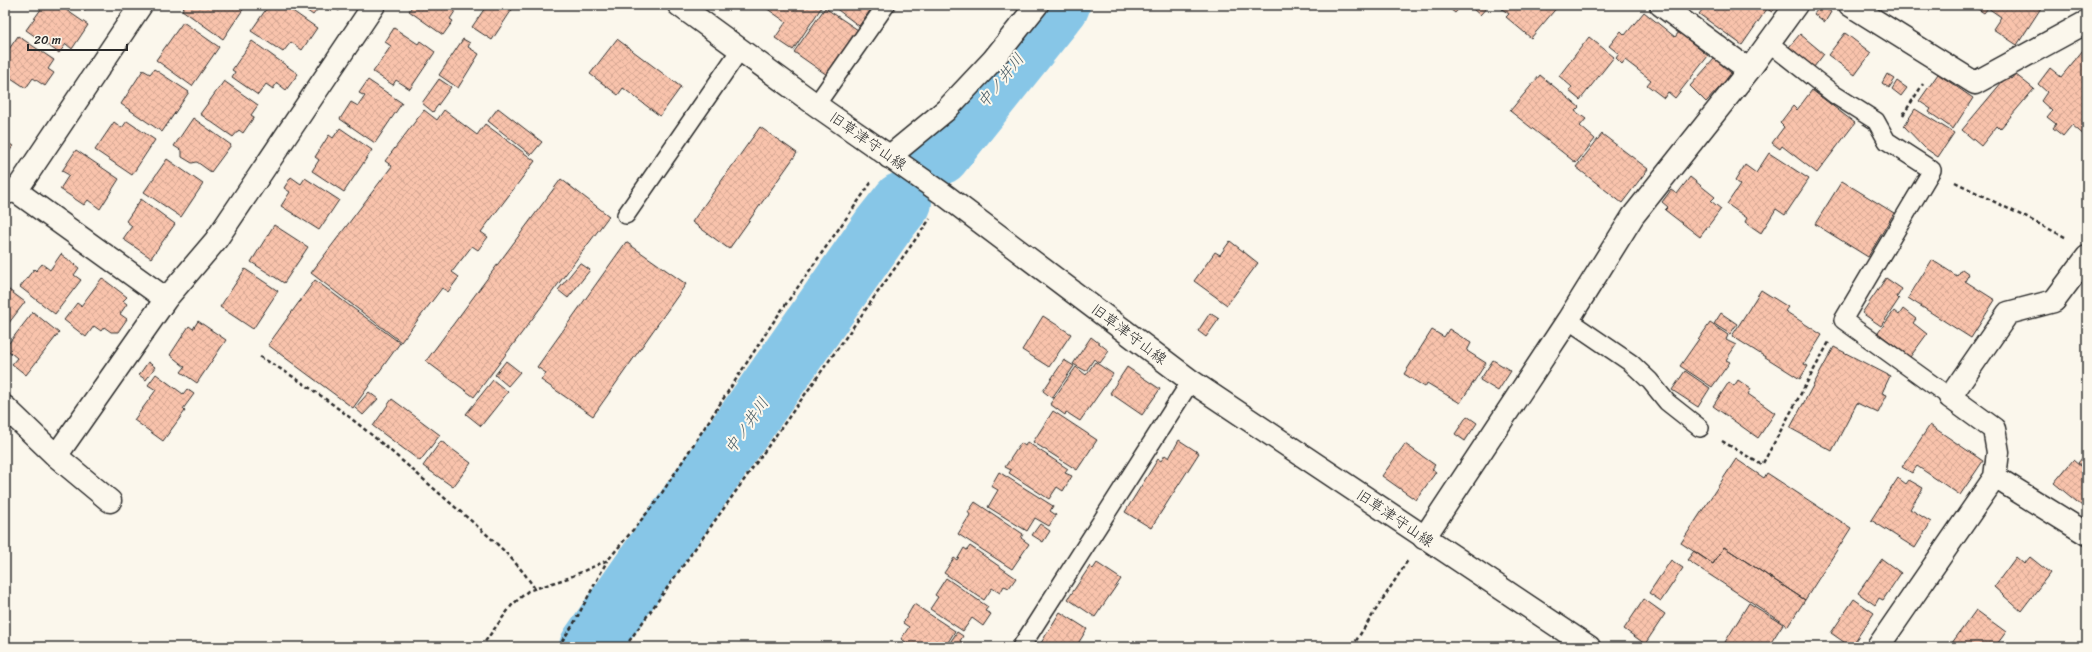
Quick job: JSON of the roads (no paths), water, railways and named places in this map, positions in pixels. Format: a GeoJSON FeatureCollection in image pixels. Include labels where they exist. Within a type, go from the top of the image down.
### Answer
{"type":"FeatureCollection","features":[{"type":"Feature","properties":{"kind":"street"},"geometry":{"type":"LineString","coordinates":[[141,5],[11,192],[166,299]]}},
{"type":"Feature","properties":{"kind":"street"},"geometry":{"type":"LineString","coordinates":[[56,456],[166,299],[216,240],[374,5]]}},
{"type":"Feature","properties":{"kind":"street","name":"旧草津守山線"},"geometry":{"type":"LineString","coordinates":[[679,5],[816,105],[946,196],[1191,381],[1588,647]]}},
{"type":"Feature","properties":{"kind":"street"},"geometry":{"type":"LineString","coordinates":[[889,157],[946,110],[993,60],[1037,5]]}},
{"type":"Feature","properties":{"kind":"street"},"geometry":{"type":"LineString","coordinates":[[1661,5],[1749,70]]}},
{"type":"Feature","properties":{"kind":"street"},"geometry":{"type":"LineString","coordinates":[[1424,538],[1568,320],[1633,216],[1749,70],[1796,5]]}},
{"type":"Feature","properties":{"kind":"street"},"geometry":{"type":"LineString","coordinates":[[1850,5],[1975,83],[2083,24],[2087,25]]}},
{"type":"Feature","properties":{"kind":"street"},"geometry":{"type":"LineString","coordinates":[[1878,647],[1995,477],[1998,452],[1994,429],[1950,397],[2008,313],[2054,301],[2080,249]]}},
{"type":"Feature","properties":{"kind":"street"},"geometry":{"type":"LineString","coordinates":[[5,407],[56,456],[110,501]]}},
{"type":"Feature","properties":{"kind":"street"},"geometry":{"type":"LineString","coordinates":[[1995,477],[2087,534]]}},
{"type":"Feature","properties":{"kind":"lane"},"geometry":{"type":"LineString","coordinates":[[816,105],[886,5]]}},
{"type":"Feature","properties":{"kind":"lane"},"geometry":{"type":"LineString","coordinates":[[1768,43],[1835,95],[1876,121],[1887,141],[1932,170],[1843,320],[1950,397]]}},
{"type":"Feature","properties":{"kind":"lane"},"geometry":{"type":"LineString","coordinates":[[626,215],[740,50]]}},
{"type":"Feature","properties":{"kind":"lane"},"geometry":{"type":"LineString","coordinates":[[1568,320],[1631,363],[1650,381],[1667,402],[1700,428]]}},
{"type":"Feature","properties":{"kind":"lane"},"geometry":{"type":"LineString","coordinates":[[1021,647],[1191,381]]}},
{"type":"Feature","properties":{"kind":"waterway","name":"中ノ井川"},"geometry":{"type":"LineString","coordinates":[[940,155],[1060,5]]}},
{"type":"Feature","properties":{"kind":"waterway","name":"中ノ井川"},"geometry":{"type":"LineString","coordinates":[[589,647],[883,226],[902,202]]}}]}
